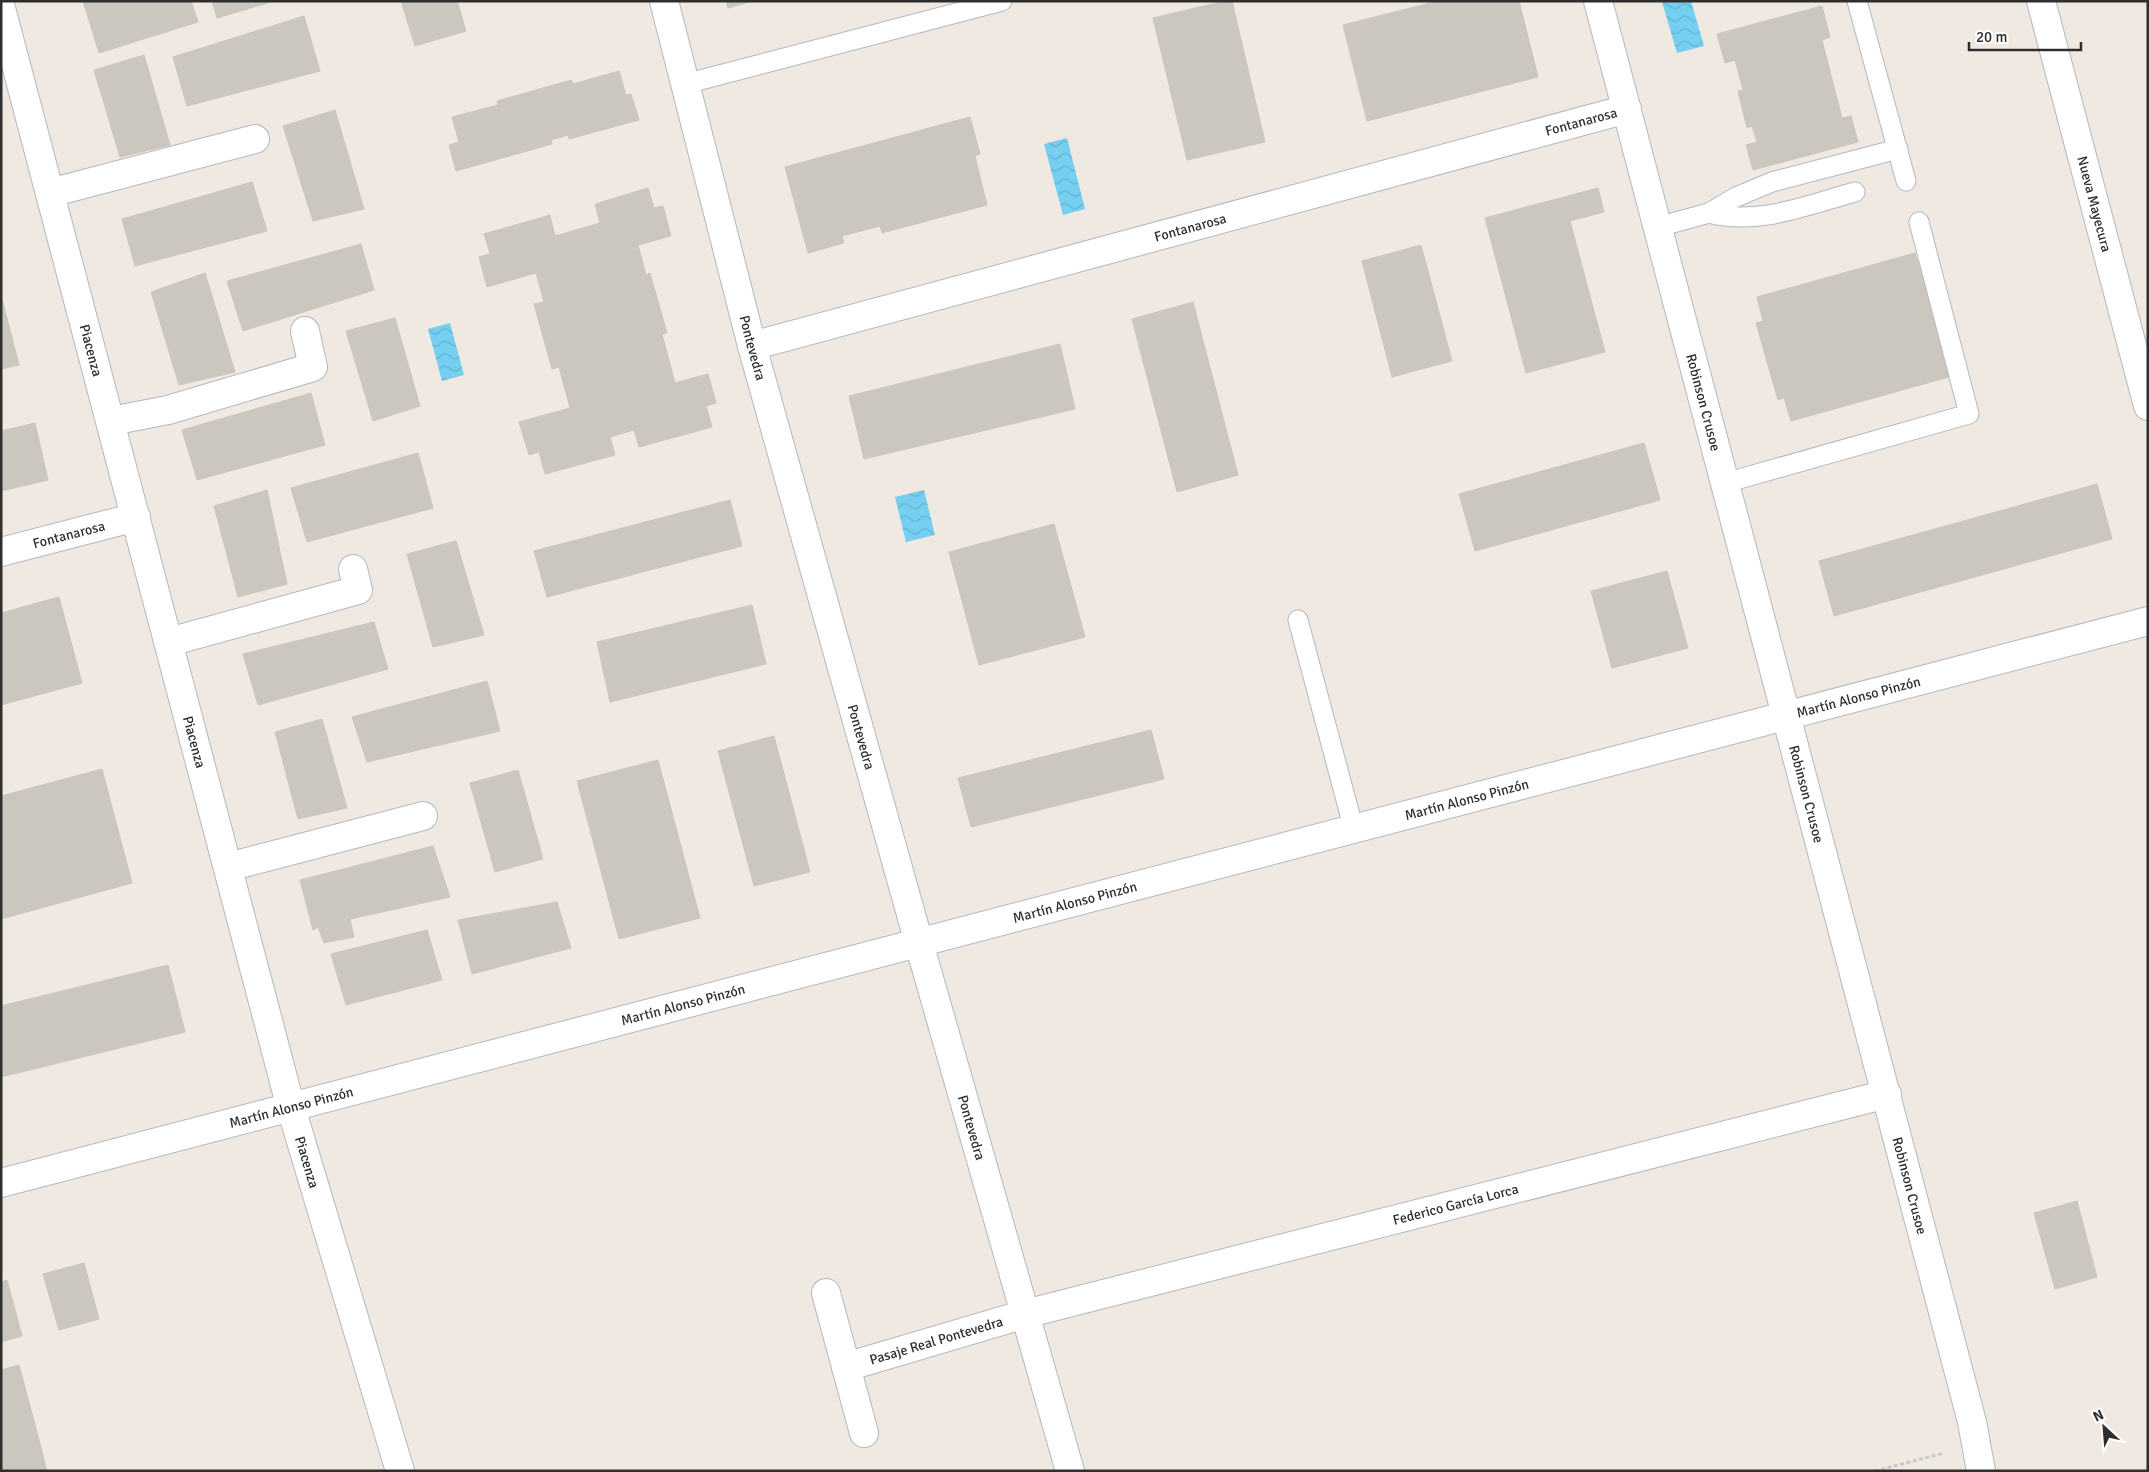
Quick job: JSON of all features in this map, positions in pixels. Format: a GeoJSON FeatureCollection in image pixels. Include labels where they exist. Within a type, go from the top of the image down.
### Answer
{"type":"FeatureCollection","features":[{"type":"Feature","properties":{"kind":"street","name":"Pontevedra"},"geometry":{"type":"LineString","coordinates":[[664,1],[752,346],[919,943],[1070,1471]]}},
{"type":"Feature","properties":{"kind":"street","name":"Robinson Crusoe"},"geometry":{"type":"LineString","coordinates":[[1598,1],[1972,1422],[1978,1470]]}},
{"type":"Feature","properties":{"kind":"street","name":"Nueva Mayecura"},"geometry":{"type":"LineString","coordinates":[[2041,1],[2148,406]]}},
{"type":"Feature","properties":{"kind":"street","name":"Piacenza"},"geometry":{"type":"LineString","coordinates":[[1,8],[292,1108],[400,1471]]}},
{"type":"Feature","properties":{"kind":"street","name":"Fontanarosa"},"geometry":{"type":"LineString","coordinates":[[752,346],[1627,109]]}},
{"type":"Feature","properties":{"kind":"street"},"geometry":{"type":"LineString","coordinates":[[50,193],[255,139]]}},
{"type":"Feature","properties":{"kind":"street"},"geometry":{"type":"LineString","coordinates":[[111,421],[168,410],[313,367],[305,331]]}},
{"type":"Feature","properties":{"kind":"street","name":"Fontanarosa"},"geometry":{"type":"LineString","coordinates":[[1,552],[136,517]]}},
{"type":"Feature","properties":{"kind":"street"},"geometry":{"type":"LineString","coordinates":[[169,642],[358,590],[353,570]]}},
{"type":"Feature","properties":{"kind":"street","name":"Martín Alonso Pinzón"},"geometry":{"type":"LineString","coordinates":[[1,1183],[2148,621]]}},
{"type":"Feature","properties":{"kind":"street"},"geometry":{"type":"LineString","coordinates":[[228,867],[423,816]]}},
{"type":"Feature","properties":{"kind":"street","name":"Federico García Lorca"},"geometry":{"type":"LineString","coordinates":[[1025,1314],[1887,1094]]}},
{"type":"Feature","properties":{"kind":"street"},"geometry":{"type":"LineString","coordinates":[[826,1293],[864,1433]]}},
{"type":"Feature","properties":{"kind":"street","name":"Pasaje Real Pontevedra"},"geometry":{"type":"LineString","coordinates":[[846,1367],[1025,1314]]}},
{"type":"Feature","properties":{"kind":"lane"},"geometry":{"type":"LineString","coordinates":[[685,84],[1002,1]]}},
{"type":"Feature","properties":{"kind":"lane"},"geometry":{"type":"LineString","coordinates":[[1857,1],[1906,180]]}},
{"type":"Feature","properties":{"kind":"lane"},"geometry":{"type":"LineString","coordinates":[[1658,227],[1709,213],[1736,197],[1772,182],[1898,149]]}},
{"type":"Feature","properties":{"kind":"lane"},"geometry":{"type":"LineString","coordinates":[[1709,213],[1739,218],[1754,217],[1855,192]]}},
{"type":"Feature","properties":{"kind":"lane"},"geometry":{"type":"LineString","coordinates":[[1725,483],[1969,414],[1919,222]]}},
{"type":"Feature","properties":{"kind":"lane"},"geometry":{"type":"LineString","coordinates":[[1298,620],[1354,830]]}},
{"type":"Feature","properties":{"kind":"path"},"geometry":{"type":"LineString","coordinates":[[1875,1471],[1944,1453]]}},
{"type":"Feature","properties":{"kind":"water"},"geometry":{"type":"Polygon","coordinates":[[[1691,1],[1704,46],[1677,53],[1662,2],[1691,1]]]}},
{"type":"Feature","properties":{"kind":"water"},"geometry":{"type":"Polygon","coordinates":[[[1067,138],[1085,209],[1063,215],[1044,144],[1067,138]]]}},
{"type":"Feature","properties":{"kind":"water"},"geometry":{"type":"Polygon","coordinates":[[[450,323],[464,375],[442,381],[428,329],[450,323]]]}},
{"type":"Feature","properties":{"kind":"water"},"geometry":{"type":"Polygon","coordinates":[[[924,490],[935,535],[906,542],[895,497],[924,490]]]}},
{"type":"Feature","properties":{"kind":"building"},"geometry":{"type":"Polygon","coordinates":[[[83,1],[191,1],[198,22],[99,53],[83,1]]]}},
{"type":"Feature","properties":{"kind":"building"},"geometry":{"type":"Polygon","coordinates":[[[212,1],[274,1],[217,18],[212,1]]]}},
{"type":"Feature","properties":{"kind":"building"},"geometry":{"type":"Polygon","coordinates":[[[401,1],[457,1],[466,31],[415,46],[401,1]]]}},
{"type":"Feature","properties":{"kind":"building"},"geometry":{"type":"Polygon","coordinates":[[[726,1],[753,1],[728,8],[726,1]]]}},
{"type":"Feature","properties":{"kind":"building"},"geometry":{"type":"Polygon","coordinates":[[[1232,1],[1265,142],[1187,160],[1153,18],[1232,1]]]}},
{"type":"Feature","properties":{"kind":"building"},"geometry":{"type":"Polygon","coordinates":[[[1438,1],[1519,1],[1538,77],[1367,121],[1343,25],[1438,1]]]}},
{"type":"Feature","properties":{"kind":"building"},"geometry":{"type":"Polygon","coordinates":[[[1822,6],[1830,37],[1822,40],[1842,118],[1851,116],[1858,142],[1753,170],[1746,145],[1757,142],[1752,126],[1747,128],[1738,91],[1743,90],[1735,60],[1725,63],[1717,34],[1822,6]]]}},
{"type":"Feature","properties":{"kind":"building"},"geometry":{"type":"Polygon","coordinates":[[[304,16],[320,71],[187,106],[173,57],[304,16]]]}},
{"type":"Feature","properties":{"kind":"building"},"geometry":{"type":"Polygon","coordinates":[[[144,55],[170,145],[120,157],[94,70],[144,55]]]}},
{"type":"Feature","properties":{"kind":"building"},"geometry":{"type":"Polygon","coordinates":[[[619,71],[626,95],[631,94],[639,120],[569,139],[568,135],[551,140],[552,144],[456,171],[449,145],[459,142],[452,117],[498,105],[497,101],[571,80],[573,84],[619,71]]]}},
{"type":"Feature","properties":{"kind":"building"},"geometry":{"type":"Polygon","coordinates":[[[335,110],[364,209],[313,221],[283,126],[335,110]]]}},
{"type":"Feature","properties":{"kind":"building"},"geometry":{"type":"Polygon","coordinates":[[[970,117],[980,154],[975,156],[987,205],[882,233],[880,226],[842,236],[844,243],[808,253],[785,167],[970,117]]]}},
{"type":"Feature","properties":{"kind":"building"},"geometry":{"type":"Polygon","coordinates":[[[252,182],[267,231],[135,266],[122,219],[252,182]]]}},
{"type":"Feature","properties":{"kind":"building"},"geometry":{"type":"Polygon","coordinates":[[[648,188],[654,208],[663,206],[671,236],[638,245],[646,275],[650,273],[667,333],[662,334],[675,383],[708,374],[716,403],[706,406],[712,427],[639,447],[634,430],[610,437],[615,455],[545,474],[539,452],[529,455],[519,422],[570,408],[559,367],[552,369],[534,304],[544,302],[536,273],[487,287],[479,257],[490,254],[484,234],[550,215],[555,236],[600,223],[595,204],[648,188]]]}},
{"type":"Feature","properties":{"kind":"building"},"geometry":{"type":"Polygon","coordinates":[[[1598,188],[1604,212],[1570,221],[1605,352],[1526,373],[1485,218],[1598,188]]]}},
{"type":"Feature","properties":{"kind":"building"},"geometry":{"type":"Polygon","coordinates":[[[361,244],[374,290],[243,331],[227,281],[361,244]]]}},
{"type":"Feature","properties":{"kind":"building"},"geometry":{"type":"Polygon","coordinates":[[[1421,245],[1452,361],[1392,377],[1362,261],[1421,245]]]}},
{"type":"Feature","properties":{"kind":"building"},"geometry":{"type":"Polygon","coordinates":[[[1915,253],[1924,283],[1933,281],[1953,355],[1944,358],[1949,377],[1791,421],[1784,398],[1778,400],[1756,323],[1763,321],[1757,297],[1915,253]]]}},
{"type":"Feature","properties":{"kind":"building"},"geometry":{"type":"Polygon","coordinates":[[[205,273],[235,372],[179,385],[151,292],[205,273]]]}},
{"type":"Feature","properties":{"kind":"building"},"geometry":{"type":"Polygon","coordinates":[[[1,295],[19,365],[1,369],[1,295]]]}},
{"type":"Feature","properties":{"kind":"building"},"geometry":{"type":"Polygon","coordinates":[[[1193,302],[1238,475],[1177,492],[1132,319],[1193,302]]]}},
{"type":"Feature","properties":{"kind":"building"},"geometry":{"type":"Polygon","coordinates":[[[395,318],[420,406],[373,421],[346,331],[395,318]]]}},
{"type":"Feature","properties":{"kind":"building"},"geometry":{"type":"Polygon","coordinates":[[[1060,344],[1075,409],[864,459],[849,396],[1060,344]]]}},
{"type":"Feature","properties":{"kind":"building"},"geometry":{"type":"Polygon","coordinates":[[[311,393],[325,445],[197,480],[182,430],[311,393]]]}},
{"type":"Feature","properties":{"kind":"building"},"geometry":{"type":"Polygon","coordinates":[[[35,423],[48,480],[1,491],[1,431],[35,423]]]}},
{"type":"Feature","properties":{"kind":"building"},"geometry":{"type":"Polygon","coordinates":[[[1644,443],[1660,500],[1475,551],[1459,494],[1644,443]]]}},
{"type":"Feature","properties":{"kind":"building"},"geometry":{"type":"Polygon","coordinates":[[[418,453],[433,508],[307,542],[291,488],[418,453]]]}},
{"type":"Feature","properties":{"kind":"building"},"geometry":{"type":"Polygon","coordinates":[[[2097,484],[2112,539],[1834,616],[1819,561],[2097,484]]]}},
{"type":"Feature","properties":{"kind":"building"},"geometry":{"type":"Polygon","coordinates":[[[267,490],[287,584],[238,597],[214,506],[267,490]]]}},
{"type":"Feature","properties":{"kind":"building"},"geometry":{"type":"Polygon","coordinates":[[[730,500],[742,546],[547,597],[534,551],[730,500]]]}},
{"type":"Feature","properties":{"kind":"building"},"geometry":{"type":"Polygon","coordinates":[[[1054,524],[1085,637],[979,665],[949,552],[1054,524]]]}},
{"type":"Feature","properties":{"kind":"building"},"geometry":{"type":"Polygon","coordinates":[[[456,541],[484,635],[433,647],[407,554],[456,541]]]}},
{"type":"Feature","properties":{"kind":"building"},"geometry":{"type":"Polygon","coordinates":[[[1667,571],[1688,648],[1612,668],[1591,591],[1667,571]]]}},
{"type":"Feature","properties":{"kind":"building"},"geometry":{"type":"Polygon","coordinates":[[[59,597],[82,683],[1,705],[1,613],[59,597]]]}},
{"type":"Feature","properties":{"kind":"building"},"geometry":{"type":"Polygon","coordinates":[[[752,605],[766,664],[610,702],[597,642],[752,605]]]}},
{"type":"Feature","properties":{"kind":"building"},"geometry":{"type":"Polygon","coordinates":[[[374,622],[388,669],[258,705],[243,654],[374,622]]]}},
{"type":"Feature","properties":{"kind":"building"},"geometry":{"type":"Polygon","coordinates":[[[487,681],[500,731],[367,762],[352,717],[487,681]]]}},
{"type":"Feature","properties":{"kind":"building"},"geometry":{"type":"Polygon","coordinates":[[[322,719],[347,808],[298,819],[275,732],[322,719]]]}},
{"type":"Feature","properties":{"kind":"building"},"geometry":{"type":"Polygon","coordinates":[[[1151,730],[1164,779],[971,827],[958,778],[1151,730]]]}},
{"type":"Feature","properties":{"kind":"building"},"geometry":{"type":"Polygon","coordinates":[[[774,736],[810,872],[754,886],[718,751],[774,736]]]}},
{"type":"Feature","properties":{"kind":"building"},"geometry":{"type":"Polygon","coordinates":[[[658,760],[700,918],[619,939],[577,781],[658,760]]]}},
{"type":"Feature","properties":{"kind":"building"},"geometry":{"type":"Polygon","coordinates":[[[102,769],[132,883],[1,919],[1,796],[102,769]]]}},
{"type":"Feature","properties":{"kind":"building"},"geometry":{"type":"Polygon","coordinates":[[[518,770],[543,859],[495,872],[470,783],[518,770]]]}},
{"type":"Feature","properties":{"kind":"building"},"geometry":{"type":"Polygon","coordinates":[[[433,846],[450,897],[350,919],[354,937],[324,943],[318,927],[313,930],[300,880],[433,846]]]}},
{"type":"Feature","properties":{"kind":"building"},"geometry":{"type":"Polygon","coordinates":[[[557,902],[571,948],[472,974],[458,920],[557,902]]]}},
{"type":"Feature","properties":{"kind":"building"},"geometry":{"type":"Polygon","coordinates":[[[427,930],[442,980],[346,1005],[331,954],[427,930]]]}},
{"type":"Feature","properties":{"kind":"building"},"geometry":{"type":"Polygon","coordinates":[[[168,965],[185,1032],[1,1077],[1,1006],[168,965]]]}},
{"type":"Feature","properties":{"kind":"building"},"geometry":{"type":"Polygon","coordinates":[[[2077,1201],[2097,1277],[2055,1289],[2034,1213],[2077,1201]]]}},
{"type":"Feature","properties":{"kind":"building"},"geometry":{"type":"Polygon","coordinates":[[[84,1263],[99,1319],[59,1330],[43,1274],[84,1263]]]}},
{"type":"Feature","properties":{"kind":"building"},"geometry":{"type":"Polygon","coordinates":[[[7,1280],[22,1336],[1,1342],[1,1282],[7,1280]]]}},
{"type":"Feature","properties":{"kind":"building"},"geometry":{"type":"Polygon","coordinates":[[[19,1365],[34,1421],[1,1430],[1,1370],[19,1365]]]}},
{"type":"Feature","properties":{"kind":"building"},"geometry":{"type":"Polygon","coordinates":[[[34,1421],[47,1471],[3,1471],[1,1430],[34,1421]]]}}]}
